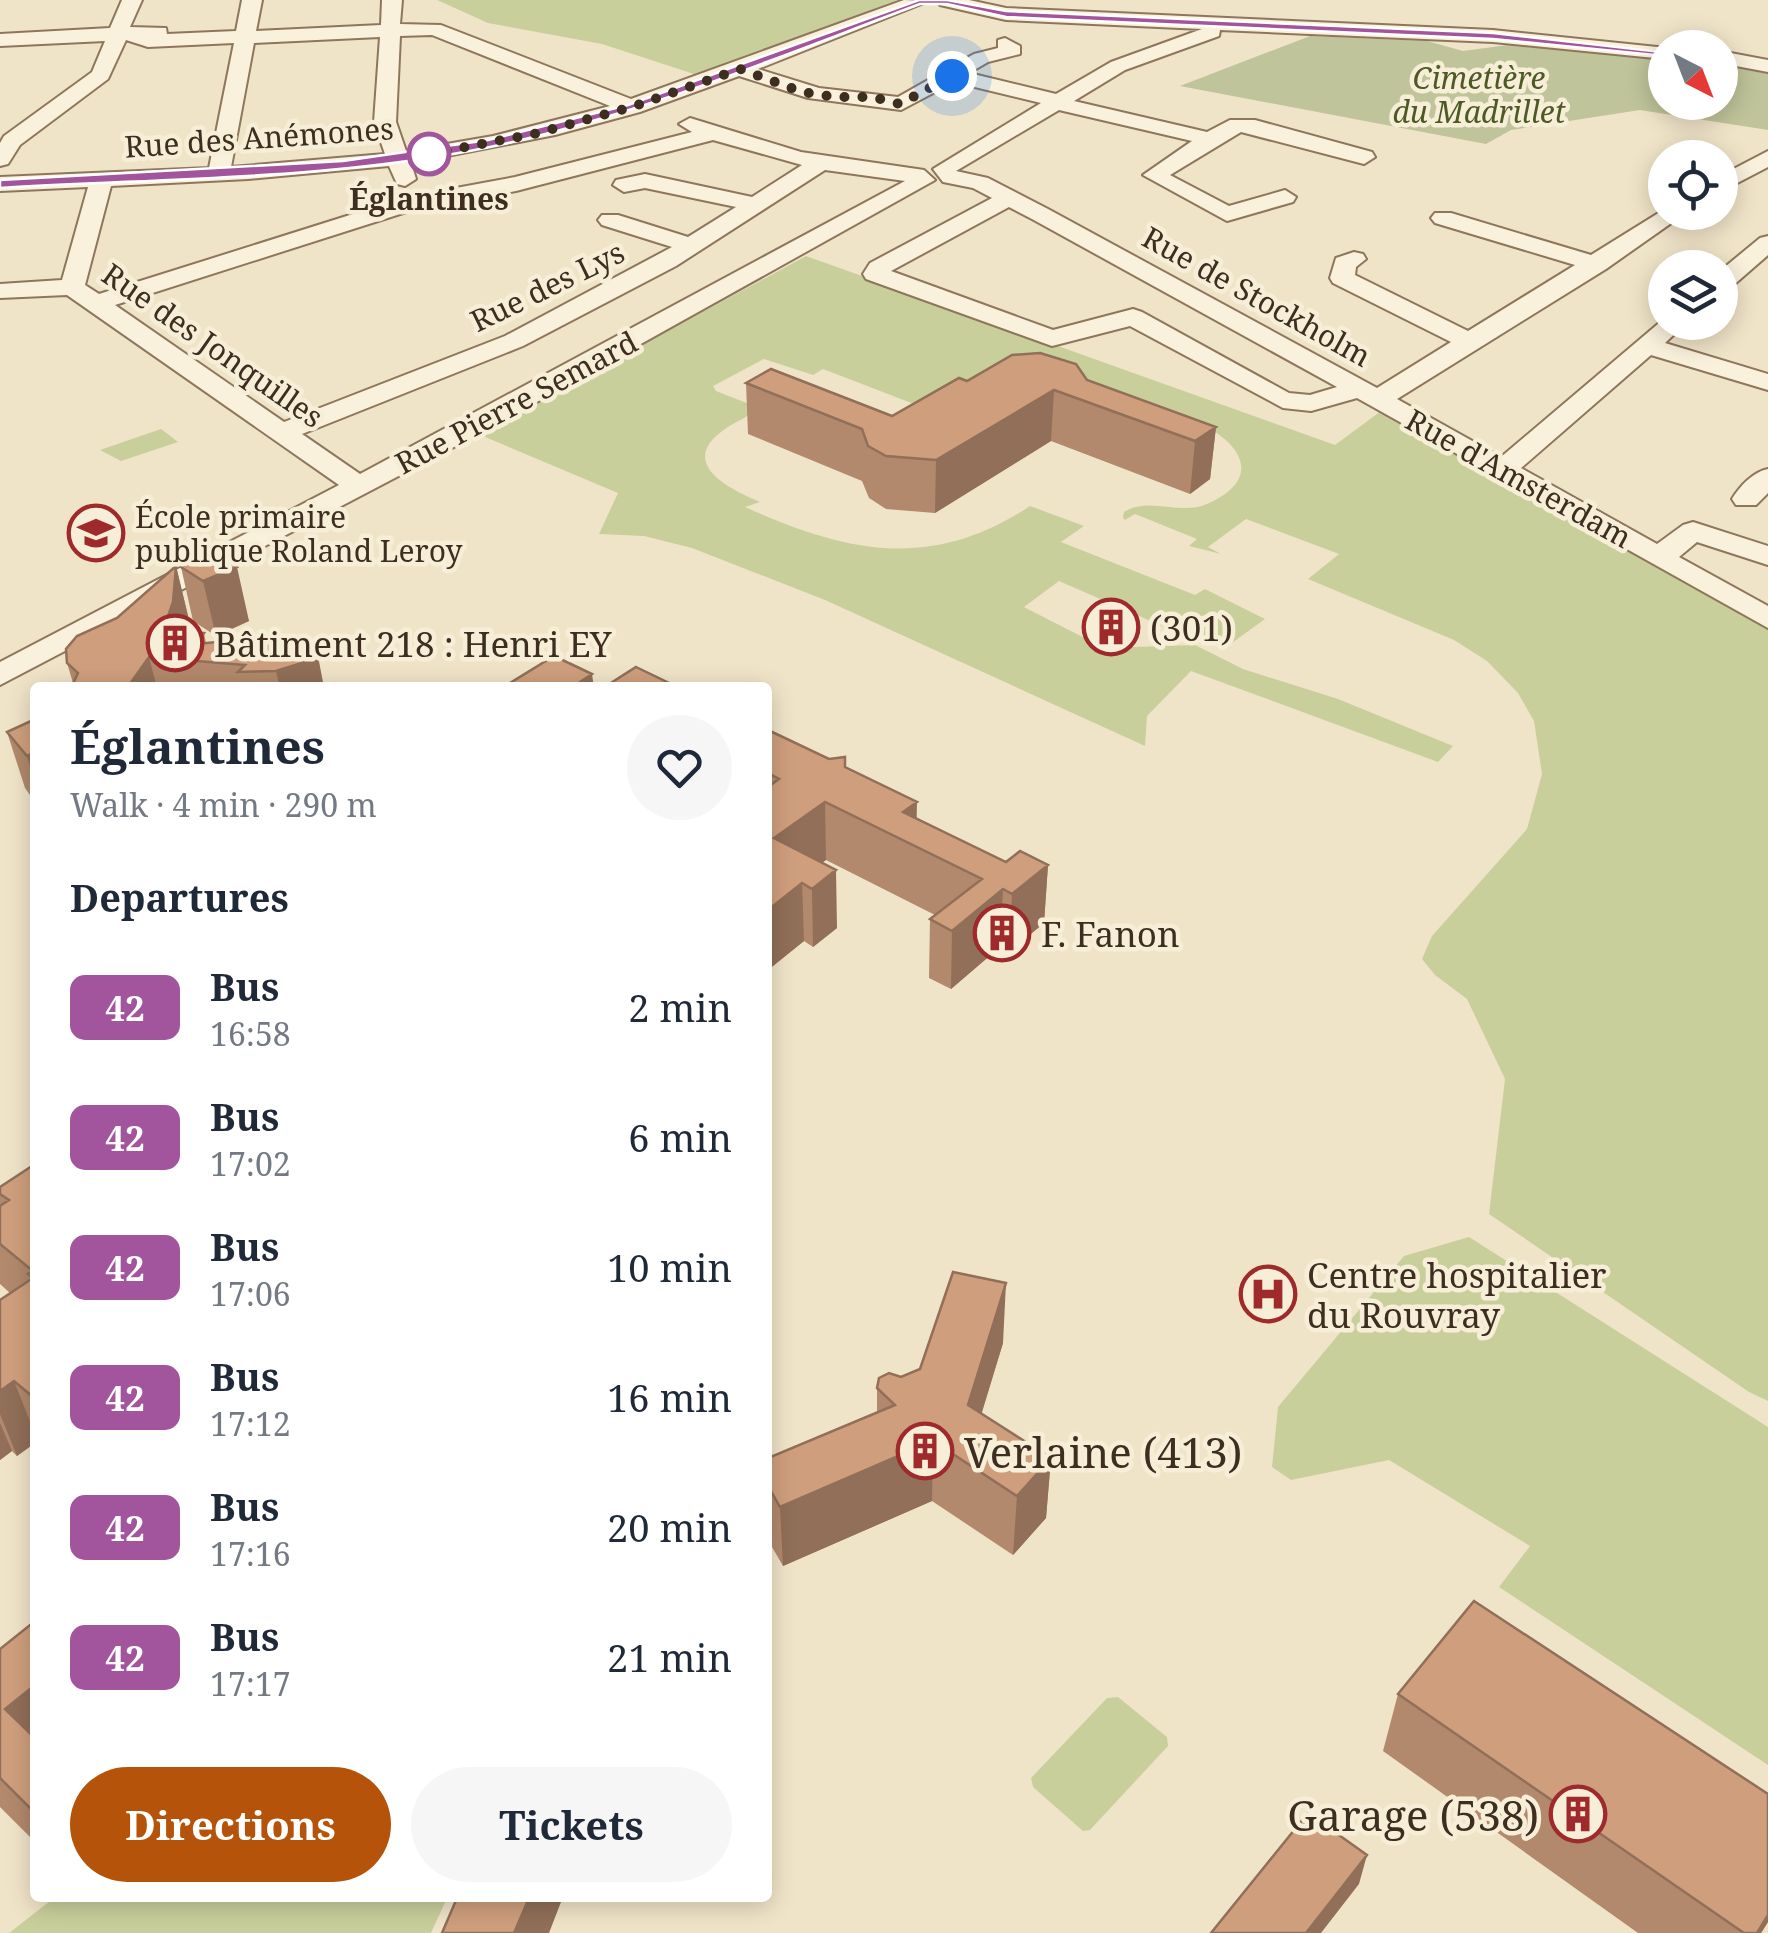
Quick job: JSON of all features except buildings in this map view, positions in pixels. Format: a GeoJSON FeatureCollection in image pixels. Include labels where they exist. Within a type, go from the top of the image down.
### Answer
{"type":"FeatureCollection","features":[{"type":"Feature","properties":{"kind":"street"},"geometry":{"type":"LineString","coordinates":[[0,159],[12,140],[100,75],[126,34],[132,0]]}},
{"type":"Feature","properties":{"kind":"street"},"geometry":{"type":"LineString","coordinates":[[219,172],[252,0]]}},
{"type":"Feature","properties":{"kind":"street"},"geometry":{"type":"LineString","coordinates":[[392,0],[385,122],[415,202]]}},
{"type":"Feature","properties":{"kind":"street"},"geometry":{"type":"LineString","coordinates":[[1252,24],[1277,0]]}},
{"type":"Feature","properties":{"kind":"street","name":"Rue des Anémones"},"geometry":{"type":"LineString","coordinates":[[0,184],[396,158],[534,134],[638,105],[917,1],[949,1],[1006,14],[1524,38],[1648,51]]}},
{"type":"Feature","properties":{"kind":"street","name":"Rue Pierre Semard"},"geometry":{"type":"LineString","coordinates":[[0,675],[934,175],[1118,66],[1224,24]]}},
{"type":"Feature","properties":{"kind":"street"},"geometry":{"type":"LineString","coordinates":[[0,40],[126,34],[148,41],[422,28],[445,32],[712,134],[823,162],[934,175]]}},
{"type":"Feature","properties":{"kind":"street"},"geometry":{"type":"LineString","coordinates":[[740,69],[834,97],[881,98],[900,104],[981,58],[1014,50],[1005,44]]}},
{"type":"Feature","properties":{"kind":"street"},"geometry":{"type":"LineString","coordinates":[[1738,60],[1768,66]]}},
{"type":"Feature","properties":{"kind":"street"},"geometry":{"type":"LineString","coordinates":[[952,76],[1210,139]]}},
{"type":"Feature","properties":{"kind":"street"},"geometry":{"type":"LineString","coordinates":[[1284,196],[1227,214],[1154,175],[1238,125],[1255,126],[1364,156]]}},
{"type":"Feature","properties":{"kind":"street"},"geometry":{"type":"LineString","coordinates":[[96,302],[415,202],[598,165],[712,134]]}},
{"type":"Feature","properties":{"kind":"street"},"geometry":{"type":"LineString","coordinates":[[1738,175],[1768,158]]}},
{"type":"Feature","properties":{"kind":"street","name":"Rue des Lys"},"geometry":{"type":"LineString","coordinates":[[282,432],[514,341],[692,246],[823,162]]}},
{"type":"Feature","properties":{"kind":"street"},"geometry":{"type":"LineString","coordinates":[[598,165],[612,201],[692,246]]}},
{"type":"Feature","properties":{"kind":"street","name":"Rue de Stockholm"},"geometry":{"type":"LineString","coordinates":[[934,175],[980,183],[1369,394],[1470,342],[1649,230]]}},
{"type":"Feature","properties":{"kind":"street","name":"Rue des Jonquilles"},"geometry":{"type":"LineString","coordinates":[[102,178],[72,287],[359,486]]}},
{"type":"Feature","properties":{"kind":"street"},"geometry":{"type":"LineString","coordinates":[[612,201],[645,180],[759,206]]}},
{"type":"Feature","properties":{"kind":"street"},"geometry":{"type":"LineString","coordinates":[[1008,198],[879,268],[875,274],[1052,338],[1133,317],[1283,400],[1311,403],[1369,394]]}},
{"type":"Feature","properties":{"kind":"street"},"geometry":{"type":"LineString","coordinates":[[1443,218],[1597,264]]}},
{"type":"Feature","properties":{"kind":"street"},"geometry":{"type":"LineString","coordinates":[[1738,269],[1768,244]]}},
{"type":"Feature","properties":{"kind":"street"},"geometry":{"type":"LineString","coordinates":[[1354,259],[1345,263],[1342,278],[1470,342]]}},
{"type":"Feature","properties":{"kind":"street"},"geometry":{"type":"LineString","coordinates":[[0,291],[72,287]]}},
{"type":"Feature","properties":{"kind":"street"},"geometry":{"type":"LineString","coordinates":[[1503,469],[1654,340]]}},
{"type":"Feature","properties":{"kind":"street"},"geometry":{"type":"LineString","coordinates":[[1647,346],[1768,382]]}},
{"type":"Feature","properties":{"kind":"street","name":"Rue d'Amsterdam"},"geometry":{"type":"LineString","coordinates":[[1369,394],[1768,619]]}},
{"type":"Feature","properties":{"kind":"street"},"geometry":{"type":"LineString","coordinates":[[1746,498],[1768,477]]}},
{"type":"Feature","properties":{"kind":"street","name":"Rue d'Amsterdam"},"geometry":{"type":"LineString","coordinates":[[1660,557],[1693,531],[1768,556]]}},
{"type":"Feature","properties":{"kind":"green space"},"geometry":{"type":"Polygon","coordinates":[[[437,0],[897,0],[700,76],[602,44],[488,23],[437,0]]]}},
{"type":"Feature","properties":{"kind":"green space","name":"Cimetière du Madrillet"},"geometry":{"type":"Polygon","coordinates":[[[1310,36],[1427,41],[1463,51],[1508,45],[1648,58],[1648,111],[1511,130],[1486,144],[1180,86],[1310,36]]]}},
{"type":"Feature","properties":{"kind":"green space","name":"Cimetière du Madrillet"},"geometry":{"type":"Polygon","coordinates":[[[1738,67],[1768,71],[1768,130],[1704,120],[1738,120],[1738,67]]]}},
{"type":"Feature","properties":{"kind":"green space"},"geometry":{"type":"Polygon","coordinates":[[[806,256],[1335,445],[1381,411],[1768,630],[1768,1401],[1749,1392],[1489,1214],[1505,1079],[1467,999],[1435,975],[1422,959],[1432,936],[1527,829],[1542,774],[1534,721],[1518,693],[1487,661],[1454,640],[1308,579],[1339,554],[1246,519],[1208,547],[1221,554],[1189,546],[1197,539],[1135,514],[1123,518],[1124,512],[1134,508],[1196,507],[1224,495],[1241,474],[1241,463],[1228,442],[1216,432],[1201,424],[927,409],[823,369],[813,375],[764,359],[713,386],[716,391],[757,407],[711,441],[705,453],[706,464],[722,482],[760,502],[745,507],[782,523],[853,544],[923,547],[958,540],[993,527],[1030,506],[1084,526],[1061,542],[1195,595],[1205,589],[1265,619],[1229,645],[1171,630],[1059,581],[1024,607],[1104,648],[1195,645],[1243,669],[1338,699],[1453,746],[1438,762],[1191,671],[1147,716],[1145,746],[825,600],[692,548],[644,536],[599,534],[618,493],[478,434],[806,256]]]}},
{"type":"Feature","properties":{"kind":"green space"},"geometry":{"type":"Polygon","coordinates":[[[161,429],[178,442],[121,461],[100,450],[161,429]]]}},
{"type":"Feature","properties":{"kind":"green space"},"geometry":{"type":"Polygon","coordinates":[[[1469,1237],[1768,1427],[1768,1765],[1499,1587],[1530,1546],[1389,1460],[1291,1480],[1272,1467],[1278,1407],[1404,1256],[1469,1237]]]}},
{"type":"Feature","properties":{"kind":"green space"},"geometry":{"type":"Polygon","coordinates":[[[1118,1697],[1167,1737],[1168,1746],[1090,1830],[1083,1831],[1033,1787],[1031,1778],[1107,1698],[1118,1697]]]}},
{"type":"Feature","properties":{"kind":"green space"},"geometry":{"type":"Polygon","coordinates":[[[49,1902],[445,1902],[431,1933],[9,1933],[49,1902]]]}},
{"type":"Feature","properties":{"kind":"bus line","name":"42"},"geometry":{"type":"LineString","coordinates":[[0,184],[290,169],[488,144],[632,107],[919,2],[947,1],[1006,14],[1493,36],[1648,52]]}},
{"type":"Feature","properties":{"kind":"place","name":"Églantines"},"geometry":{"type":"Point","coordinates":[429,154]}},
{"type":"Feature","properties":{"kind":"place","name":"École primaire publique Roland Leroy"},"geometry":{"type":"Point","coordinates":[96,533]}},
{"type":"Feature","properties":{"kind":"place","name":"(301)"},"geometry":{"type":"Point","coordinates":[1111,627]}},
{"type":"Feature","properties":{"kind":"place","name":"Bâtiment 218 : Henri EY"},"geometry":{"type":"Point","coordinates":[175,643]}},
{"type":"Feature","properties":{"kind":"place","name":"F. Fanon"},"geometry":{"type":"Point","coordinates":[1002,933]}},
{"type":"Feature","properties":{"kind":"place","name":"Centre hospitalier du Rouvray"},"geometry":{"type":"Point","coordinates":[1268,1294]}},
{"type":"Feature","properties":{"kind":"place","name":"Verlaine (413)"},"geometry":{"type":"Point","coordinates":[925,1451]}},
{"type":"Feature","properties":{"kind":"place","name":"Garage (538)"},"geometry":{"type":"Point","coordinates":[1578,1814]}},
{"type":"Feature","properties":{"kind":"route"},"geometry":{"type":"LineString","coordinates":[[429,154],[534,134],[632,107],[740,69],[802,92],[881,98],[900,104],[952,76]]}}]}
